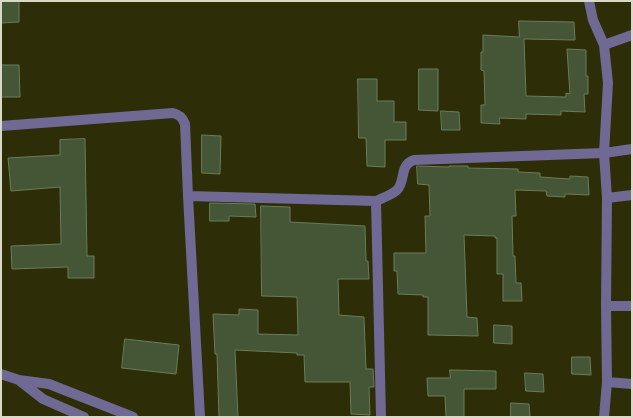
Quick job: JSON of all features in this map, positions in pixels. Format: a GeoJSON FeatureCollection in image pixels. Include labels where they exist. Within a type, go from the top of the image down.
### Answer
{"type":"FeatureCollection","features":[{"type":"Feature","properties":{"kind":"street"},"geometry":{"type":"LineString","coordinates":[[589,1],[594,20],[604,45],[608,83],[604,153],[607,198],[607,382],[604,417]]}},
{"type":"Feature","properties":{"kind":"street"},"geometry":{"type":"LineString","coordinates":[[604,45],[632,35]]}},
{"type":"Feature","properties":{"kind":"street"},"geometry":{"type":"LineString","coordinates":[[1,126],[173,113],[179,114],[183,119],[185,124],[200,417]]}},
{"type":"Feature","properties":{"kind":"street"},"geometry":{"type":"LineString","coordinates":[[188,196],[376,201],[397,190],[405,167],[414,160],[604,153],[632,149]]}},
{"type":"Feature","properties":{"kind":"street"},"geometry":{"type":"LineString","coordinates":[[607,198],[632,195]]}},
{"type":"Feature","properties":{"kind":"street"},"geometry":{"type":"LineString","coordinates":[[376,201],[381,417]]}},
{"type":"Feature","properties":{"kind":"street"},"geometry":{"type":"LineString","coordinates":[[606,306],[632,306]]}},
{"type":"Feature","properties":{"kind":"street"},"geometry":{"type":"LineString","coordinates":[[1,374],[19,380],[49,384],[133,417]]}},
{"type":"Feature","properties":{"kind":"street"},"geometry":{"type":"LineString","coordinates":[[19,380],[43,399],[84,417]]}},
{"type":"Feature","properties":{"kind":"street"},"geometry":{"type":"LineString","coordinates":[[607,382],[632,384]]}},
{"type":"Feature","properties":{"kind":"building"},"geometry":{"type":"Polygon","coordinates":[[[1,1],[19,1],[19,22],[1,23],[1,1]]]}},
{"type":"Feature","properties":{"kind":"building"},"geometry":{"type":"Polygon","coordinates":[[[519,21],[574,22],[575,40],[524,39],[526,96],[566,97],[566,93],[570,94],[567,49],[586,50],[588,94],[584,94],[585,112],[561,111],[561,115],[526,114],[526,119],[499,118],[500,124],[481,123],[481,105],[485,105],[484,71],[481,70],[483,35],[519,37],[519,21]]]}},
{"type":"Feature","properties":{"kind":"building"},"geometry":{"type":"Polygon","coordinates":[[[1,65],[19,65],[20,97],[1,97],[1,65]]]}},
{"type":"Feature","properties":{"kind":"building"},"geometry":{"type":"Polygon","coordinates":[[[419,69],[438,69],[438,111],[419,110],[419,69]]]}},
{"type":"Feature","properties":{"kind":"building"},"geometry":{"type":"Polygon","coordinates":[[[358,79],[377,79],[377,101],[394,101],[394,122],[406,122],[406,140],[385,140],[385,167],[367,166],[366,138],[359,138],[358,79]]]}},
{"type":"Feature","properties":{"kind":"building"},"geometry":{"type":"Polygon","coordinates":[[[441,111],[459,112],[460,130],[442,130],[441,111]]]}},
{"type":"Feature","properties":{"kind":"building"},"geometry":{"type":"Polygon","coordinates":[[[202,135],[221,136],[220,174],[202,173],[202,135]]]}},
{"type":"Feature","properties":{"kind":"building"},"geometry":{"type":"Polygon","coordinates":[[[85,139],[87,256],[94,256],[94,278],[68,278],[68,267],[12,269],[11,246],[61,244],[60,187],[11,191],[8,158],[60,155],[60,140],[85,139]]]}},
{"type":"Feature","properties":{"kind":"building"},"geometry":{"type":"Polygon","coordinates":[[[417,166],[468,166],[468,168],[518,169],[518,172],[540,173],[540,177],[570,179],[570,176],[588,177],[589,195],[565,194],[565,197],[547,196],[546,191],[515,190],[516,216],[512,216],[513,256],[515,256],[516,283],[521,283],[522,301],[503,301],[503,274],[497,274],[497,238],[495,238],[495,236],[464,235],[467,317],[477,318],[478,336],[428,335],[428,297],[423,297],[423,295],[398,294],[397,271],[394,271],[394,253],[426,253],[425,216],[430,216],[429,185],[418,184],[417,166]]]}},
{"type":"Feature","properties":{"kind":"building"},"geometry":{"type":"Polygon","coordinates":[[[210,203],[255,204],[256,217],[229,216],[229,221],[210,221],[210,203]]]}},
{"type":"Feature","properties":{"kind":"building"},"geometry":{"type":"Polygon","coordinates":[[[261,206],[290,207],[290,222],[365,226],[366,261],[368,261],[369,279],[338,279],[339,315],[364,317],[366,369],[373,369],[374,387],[369,387],[370,415],[351,414],[350,382],[305,382],[304,355],[297,355],[297,353],[235,350],[238,417],[219,417],[217,354],[215,354],[213,314],[239,315],[239,309],[258,310],[258,334],[298,335],[297,297],[262,296],[261,206]]]}},
{"type":"Feature","properties":{"kind":"building"},"geometry":{"type":"Polygon","coordinates":[[[494,325],[512,326],[512,344],[494,343],[494,325]]]}},
{"type":"Feature","properties":{"kind":"building"},"geometry":{"type":"Polygon","coordinates":[[[125,339],[179,345],[176,374],[122,368],[125,339]]]}},
{"type":"Feature","properties":{"kind":"building"},"geometry":{"type":"Polygon","coordinates":[[[572,357],[590,357],[591,375],[572,374],[572,357]]]}},
{"type":"Feature","properties":{"kind":"building"},"geometry":{"type":"Polygon","coordinates":[[[450,370],[496,371],[496,389],[464,389],[464,417],[446,417],[445,396],[428,396],[427,378],[450,378],[450,370]]]}},
{"type":"Feature","properties":{"kind":"building"},"geometry":{"type":"Polygon","coordinates":[[[525,373],[543,374],[544,392],[526,391],[525,373]]]}},
{"type":"Feature","properties":{"kind":"building"},"geometry":{"type":"Polygon","coordinates":[[[511,403],[529,404],[530,417],[511,417],[511,403]]]}}]}
